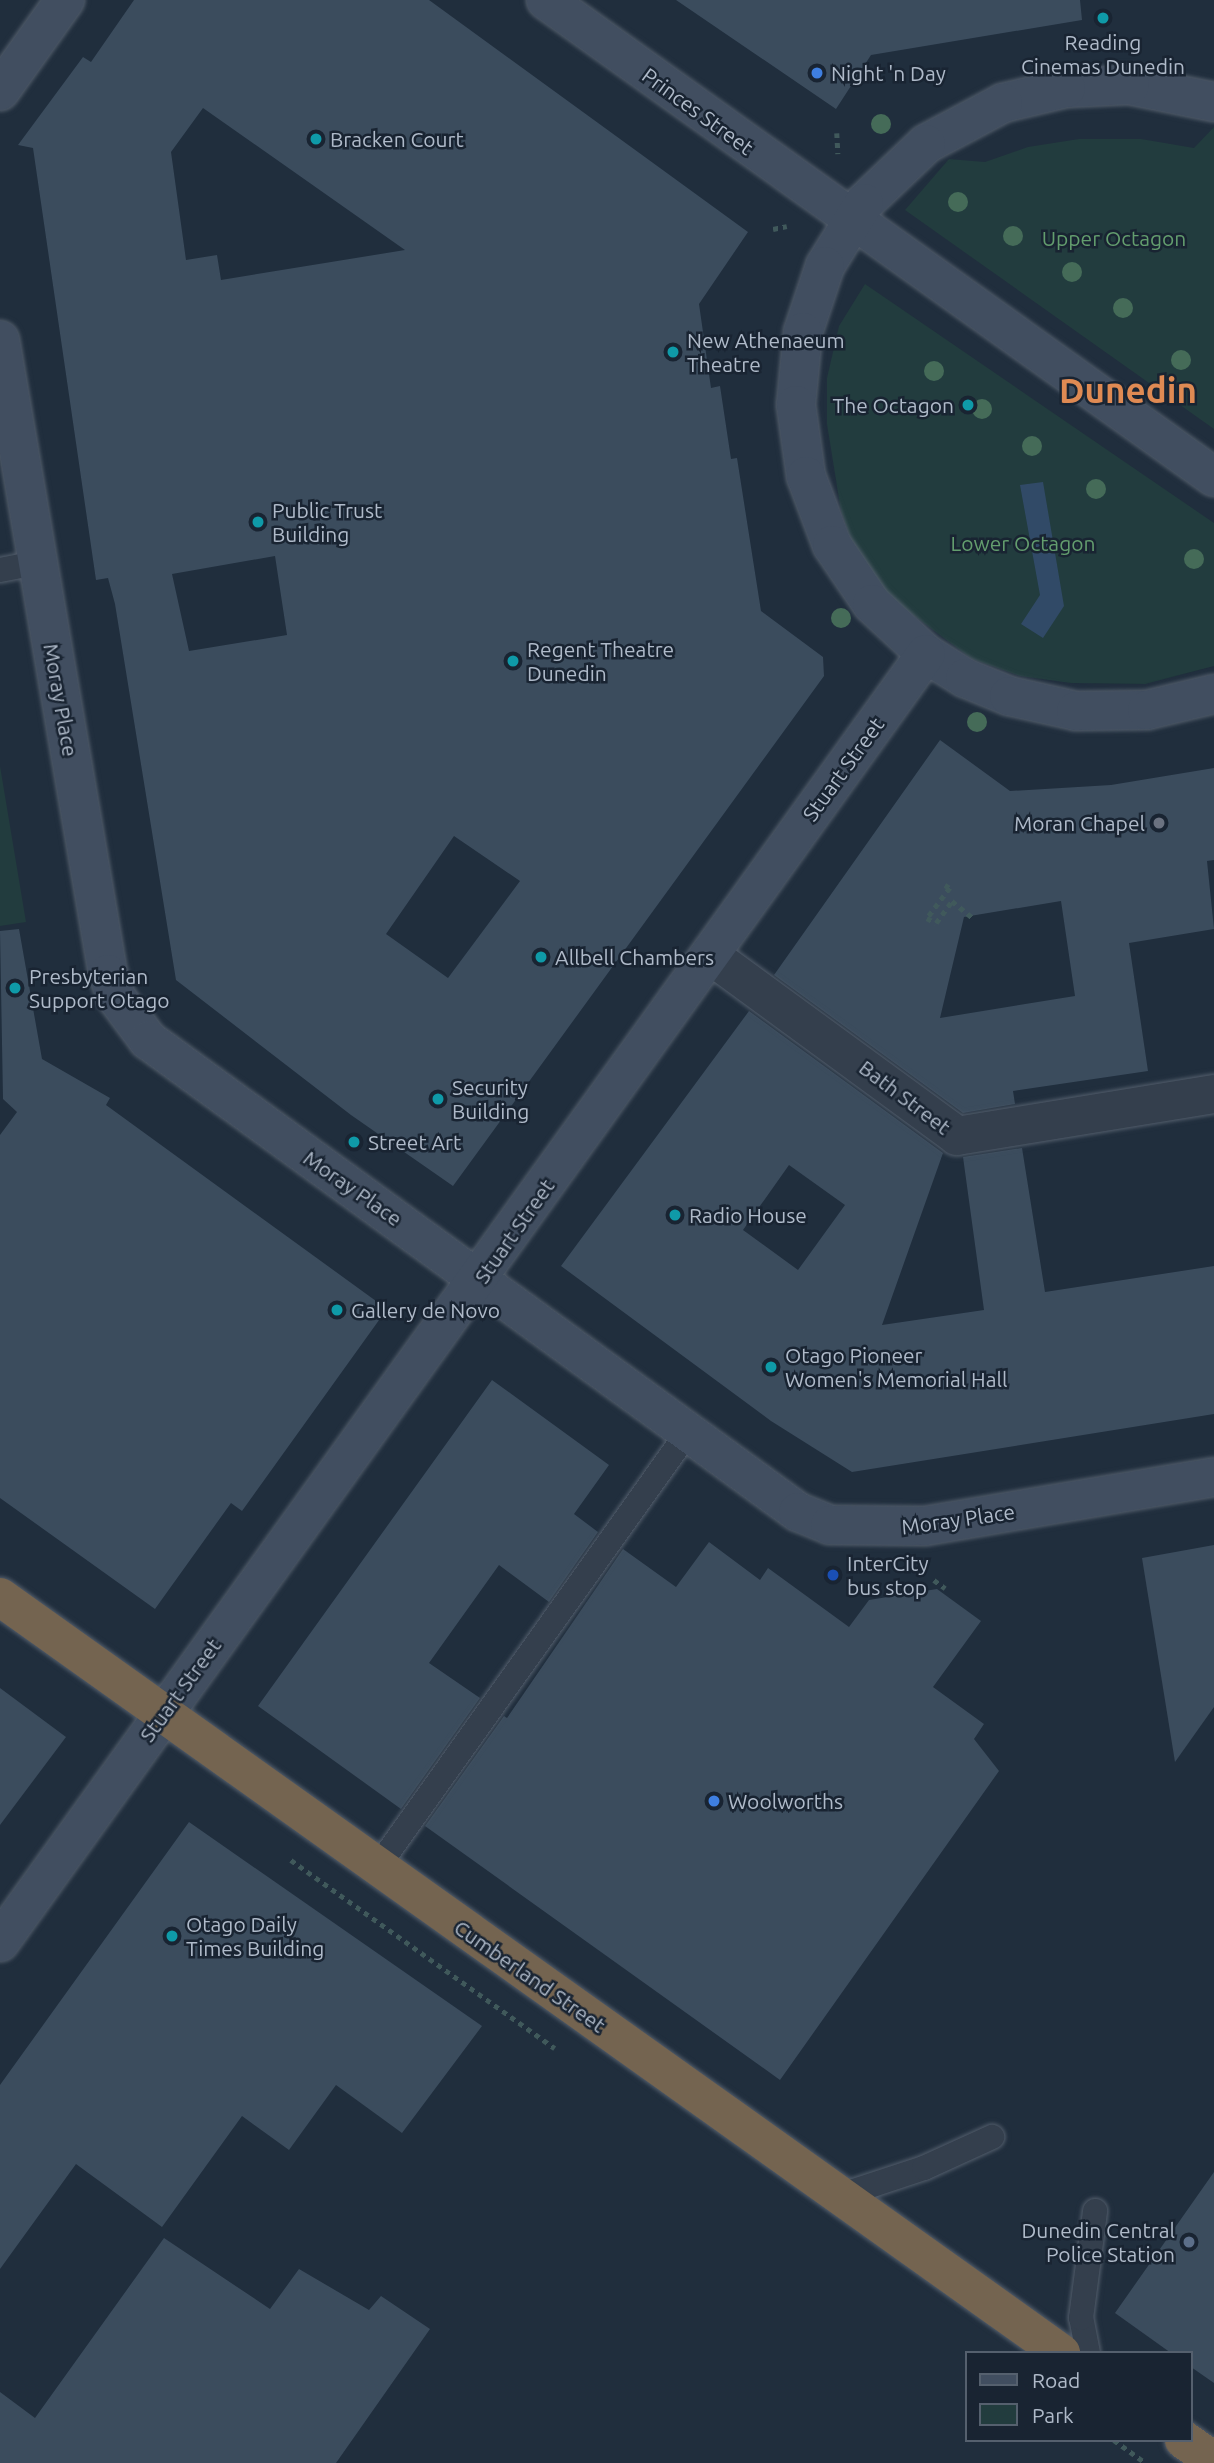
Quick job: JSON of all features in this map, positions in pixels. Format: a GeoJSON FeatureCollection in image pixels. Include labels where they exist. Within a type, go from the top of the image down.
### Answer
{"type":"FeatureCollection","features":[{"type":"Feature","properties":{"kind":"highway","name":"Cumberland Street"},"geometry":{"type":"LineString","coordinates":[[0,1597],[1058,2351]]}},
{"type":"Feature","properties":{"kind":"highway"},"geometry":{"type":"LineString","coordinates":[[1187,2442],[1214,2462]]}},
{"type":"Feature","properties":{"kind":"main road"},"geometry":{"type":"LineString","coordinates":[[0,91],[65,0]]}},
{"type":"Feature","properties":{"kind":"main road","name":"Princes Street"},"geometry":{"type":"LineString","coordinates":[[546,0],[851,221]]}},
{"type":"Feature","properties":{"kind":"main road"},"geometry":{"type":"LineString","coordinates":[[1214,102],[1152,87],[1109,85],[1066,88],[1013,100],[963,121],[926,144],[878,187],[851,221],[825,266],[803,332],[796,405],[801,453],[821,523],[844,565],[888,622],[926,653],[965,678],[1009,696],[1076,711],[1147,710],[1214,694]]}},
{"type":"Feature","properties":{"kind":"main road"},"geometry":{"type":"LineString","coordinates":[[851,221],[1214,477]]}},
{"type":"Feature","properties":{"kind":"main road","name":"Moray Place"},"geometry":{"type":"LineString","coordinates":[[0,340],[108,974],[121,1005],[148,1040],[798,1512],[830,1525],[925,1526],[1214,1477]]}},
{"type":"Feature","properties":{"kind":"main road","name":"Stuart Street"},"geometry":{"type":"LineString","coordinates":[[0,1942],[480,1279],[926,653]]}},
{"type":"Feature","properties":{"kind":"street","name":"Bath Street"},"geometry":{"type":"LineString","coordinates":[[710,955],[957,1136],[1214,1094]]}},
{"type":"Feature","properties":{"kind":"lane"},"geometry":{"type":"LineString","coordinates":[[0,570],[37,563]]}},
{"type":"Feature","properties":{"kind":"lane"},"geometry":{"type":"LineString","coordinates":[[377,1868],[688,1432]]}},
{"type":"Feature","properties":{"kind":"lane"},"geometry":{"type":"LineString","coordinates":[[839,2196],[924,2168],[992,2137]]}},
{"type":"Feature","properties":{"kind":"lane"},"geometry":{"type":"LineString","coordinates":[[1088,2351],[1081,2318],[1095,2211]]}},
{"type":"Feature","properties":{"kind":"path"},"geometry":{"type":"LineString","coordinates":[[837,133],[838,154]]}},
{"type":"Feature","properties":{"kind":"path"},"geometry":{"type":"LineString","coordinates":[[773,229],[787,226]]}},
{"type":"Feature","properties":{"kind":"path"},"geometry":{"type":"LineString","coordinates":[[945,884],[950,888],[927,918],[936,923],[952,901],[972,918]]}},
{"type":"Feature","properties":{"kind":"path"},"geometry":{"type":"LineString","coordinates":[[933,1580],[945,1587]]}},
{"type":"Feature","properties":{"kind":"path"},"geometry":{"type":"LineString","coordinates":[[1117,2442],[1146,2463]]}},
{"type":"Feature","properties":{"kind":"green space","name":"Upper Octagon"},"geometry":{"type":"Polygon","coordinates":[[[1214,127],[1214,429],[905,210],[949,159],[985,162],[1028,147],[1079,139],[1141,139],[1194,148],[1214,127]]]}},
{"type":"Feature","properties":{"kind":"green space","name":"Lower Octagon"},"geometry":{"type":"Polygon","coordinates":[[[865,284],[1214,523],[1214,666],[1145,684],[1071,683],[1020,676],[972,659],[885,594],[855,551],[841,511],[827,424],[827,378],[839,326],[865,284]]]}},
{"type":"Feature","properties":{"kind":"green space"},"geometry":{"type":"Polygon","coordinates":[[[0,766],[26,922],[0,926],[0,766]]]}},
{"type":"Feature","properties":{"kind":"water"},"geometry":{"type":"Polygon","coordinates":[[[1043,482],[1064,606],[1043,638],[1021,624],[1040,595],[1020,485],[1043,482]]]}},
{"type":"Feature","properties":{"kind":"building"},"geometry":{"type":"Polygon","coordinates":[[[134,0],[429,0],[748,232],[699,304],[711,388],[720,386],[731,459],[737,458],[761,611],[823,657],[824,676],[453,1186],[351,1115],[176,980],[115,604],[108,578],[96,580],[33,148],[18,145],[83,57],[91,62],[134,0]],[[203,108],[171,152],[186,260],[217,255],[221,280],[405,250],[203,108]],[[275,556],[172,574],[189,651],[287,635],[275,556]],[[454,836],[386,934],[448,978],[520,881],[454,836]]]}},
{"type":"Feature","properties":{"kind":"building"},"geometry":{"type":"Polygon","coordinates":[[[676,0],[1080,0],[1082,20],[871,55],[836,109],[676,0]]]}},
{"type":"Feature","properties":{"kind":"building"},"geometry":{"type":"Polygon","coordinates":[[[940,740],[1010,791],[1111,785],[1214,768],[1214,860],[1207,861],[1214,929],[1129,943],[1148,1071],[1013,1091],[1015,1104],[963,1113],[774,975],[940,740]],[[1061,901],[964,917],[940,1018],[1075,996],[1061,901]]]}},
{"type":"Feature","properties":{"kind":"building"},"geometry":{"type":"Polygon","coordinates":[[[19,929],[42,1059],[110,1098],[106,1105],[387,1309],[242,1511],[231,1503],[155,1609],[0,1498],[0,1135],[17,1112],[3,1099],[0,931],[19,929]]]}},
{"type":"Feature","properties":{"kind":"building"},"geometry":{"type":"Polygon","coordinates":[[[749,1011],[943,1153],[882,1325],[984,1310],[963,1157],[1022,1148],[1045,1292],[1214,1266],[1214,1414],[852,1472],[771,1421],[561,1266],[749,1011]],[[789,1165],[743,1230],[798,1270],[845,1205],[789,1165]]]}},
{"type":"Feature","properties":{"kind":"building"},"geometry":{"type":"Polygon","coordinates":[[[492,1380],[609,1465],[574,1514],[598,1532],[549,1602],[499,1565],[429,1663],[480,1698],[401,1809],[258,1706],[492,1380]]]}},
{"type":"Feature","properties":{"kind":"building","name":"Woolworths"},"geometry":{"type":"Polygon","coordinates":[[[709,1542],[760,1580],[768,1568],[849,1627],[869,1600],[937,1589],[981,1621],[933,1687],[984,1724],[974,1739],[999,1771],[780,2080],[425,1826],[504,1716],[507,1718],[623,1549],[676,1587],[709,1542]]]}},
{"type":"Feature","properties":{"kind":"building"},"geometry":{"type":"Polygon","coordinates":[[[1214,1545],[1214,1707],[1175,1762],[1142,1558],[1214,1545]]]}},
{"type":"Feature","properties":{"kind":"building"},"geometry":{"type":"Polygon","coordinates":[[[0,1688],[66,1737],[0,1825],[0,1688]]]}},
{"type":"Feature","properties":{"kind":"building"},"geometry":{"type":"Polygon","coordinates":[[[189,1822],[482,2026],[402,2133],[336,2085],[289,2150],[242,2116],[162,2227],[76,2164],[0,2269],[0,2085],[189,1822]]]}},
{"type":"Feature","properties":{"kind":"building","name":"Dunedin Central Police Station"},"geometry":{"type":"Polygon","coordinates":[[[1214,2172],[1214,2383],[1193,2368],[1193,2351],[1168,2351],[1115,2313],[1214,2172]]]}},
{"type":"Feature","properties":{"kind":"building"},"geometry":{"type":"Polygon","coordinates":[[[164,2238],[270,2309],[299,2269],[369,2310],[381,2296],[430,2329],[336,2463],[0,2463],[0,2392],[35,2418],[164,2238]]]}},
{"type":"Feature","properties":{"kind":"place","name":"Reading Cinemas Dunedin"},"geometry":{"type":"Point","coordinates":[1103,18]}},
{"type":"Feature","properties":{"kind":"place","name":"Night 'n Day"},"geometry":{"type":"Point","coordinates":[817,73]}},
{"type":"Feature","properties":{"kind":"place","name":"Bracken Court"},"geometry":{"type":"Point","coordinates":[316,139]}},
{"type":"Feature","properties":{"kind":"place","name":"New Athenaeum Theatre"},"geometry":{"type":"Point","coordinates":[673,352]}},
{"type":"Feature","properties":{"kind":"place","name":"The Octagon"},"geometry":{"type":"Point","coordinates":[968,405]}},
{"type":"Feature","properties":{"kind":"place","name":"Public Trust Building"},"geometry":{"type":"Point","coordinates":[258,522]}},
{"type":"Feature","properties":{"kind":"place","name":"Regent Theatre Dunedin"},"geometry":{"type":"Point","coordinates":[513,661]}},
{"type":"Feature","properties":{"kind":"place","name":"Moran Chapel"},"geometry":{"type":"Point","coordinates":[1159,823]}},
{"type":"Feature","properties":{"kind":"place","name":"Allbell Chambers"},"geometry":{"type":"Point","coordinates":[541,957]}},
{"type":"Feature","properties":{"kind":"place","name":"Presbyterian Support Otago"},"geometry":{"type":"Point","coordinates":[15,988]}},
{"type":"Feature","properties":{"kind":"place","name":"Security Building"},"geometry":{"type":"Point","coordinates":[438,1099]}},
{"type":"Feature","properties":{"kind":"place","name":"Street Art"},"geometry":{"type":"Point","coordinates":[354,1142]}},
{"type":"Feature","properties":{"kind":"place","name":"Radio House"},"geometry":{"type":"Point","coordinates":[675,1215]}},
{"type":"Feature","properties":{"kind":"place","name":"Gallery de Novo"},"geometry":{"type":"Point","coordinates":[337,1310]}},
{"type":"Feature","properties":{"kind":"place","name":"Otago Pioneer Women's Memorial Hall"},"geometry":{"type":"Point","coordinates":[771,1367]}},
{"type":"Feature","properties":{"kind":"place","name":"InterCity bus stop"},"geometry":{"type":"Point","coordinates":[833,1575]}},
{"type":"Feature","properties":{"kind":"place","name":"Woolworths"},"geometry":{"type":"Point","coordinates":[714,1801]}},
{"type":"Feature","properties":{"kind":"place","name":"Otago Daily Times Building"},"geometry":{"type":"Point","coordinates":[172,1936]}},
{"type":"Feature","properties":{"kind":"place","name":"Dunedin Central Police Station"},"geometry":{"type":"Point","coordinates":[1189,2242]}},
{"type":"Feature","properties":{"kind":"district","name":"Dunedin"},"geometry":{"type":"Point","coordinates":[1128,390]}}]}
